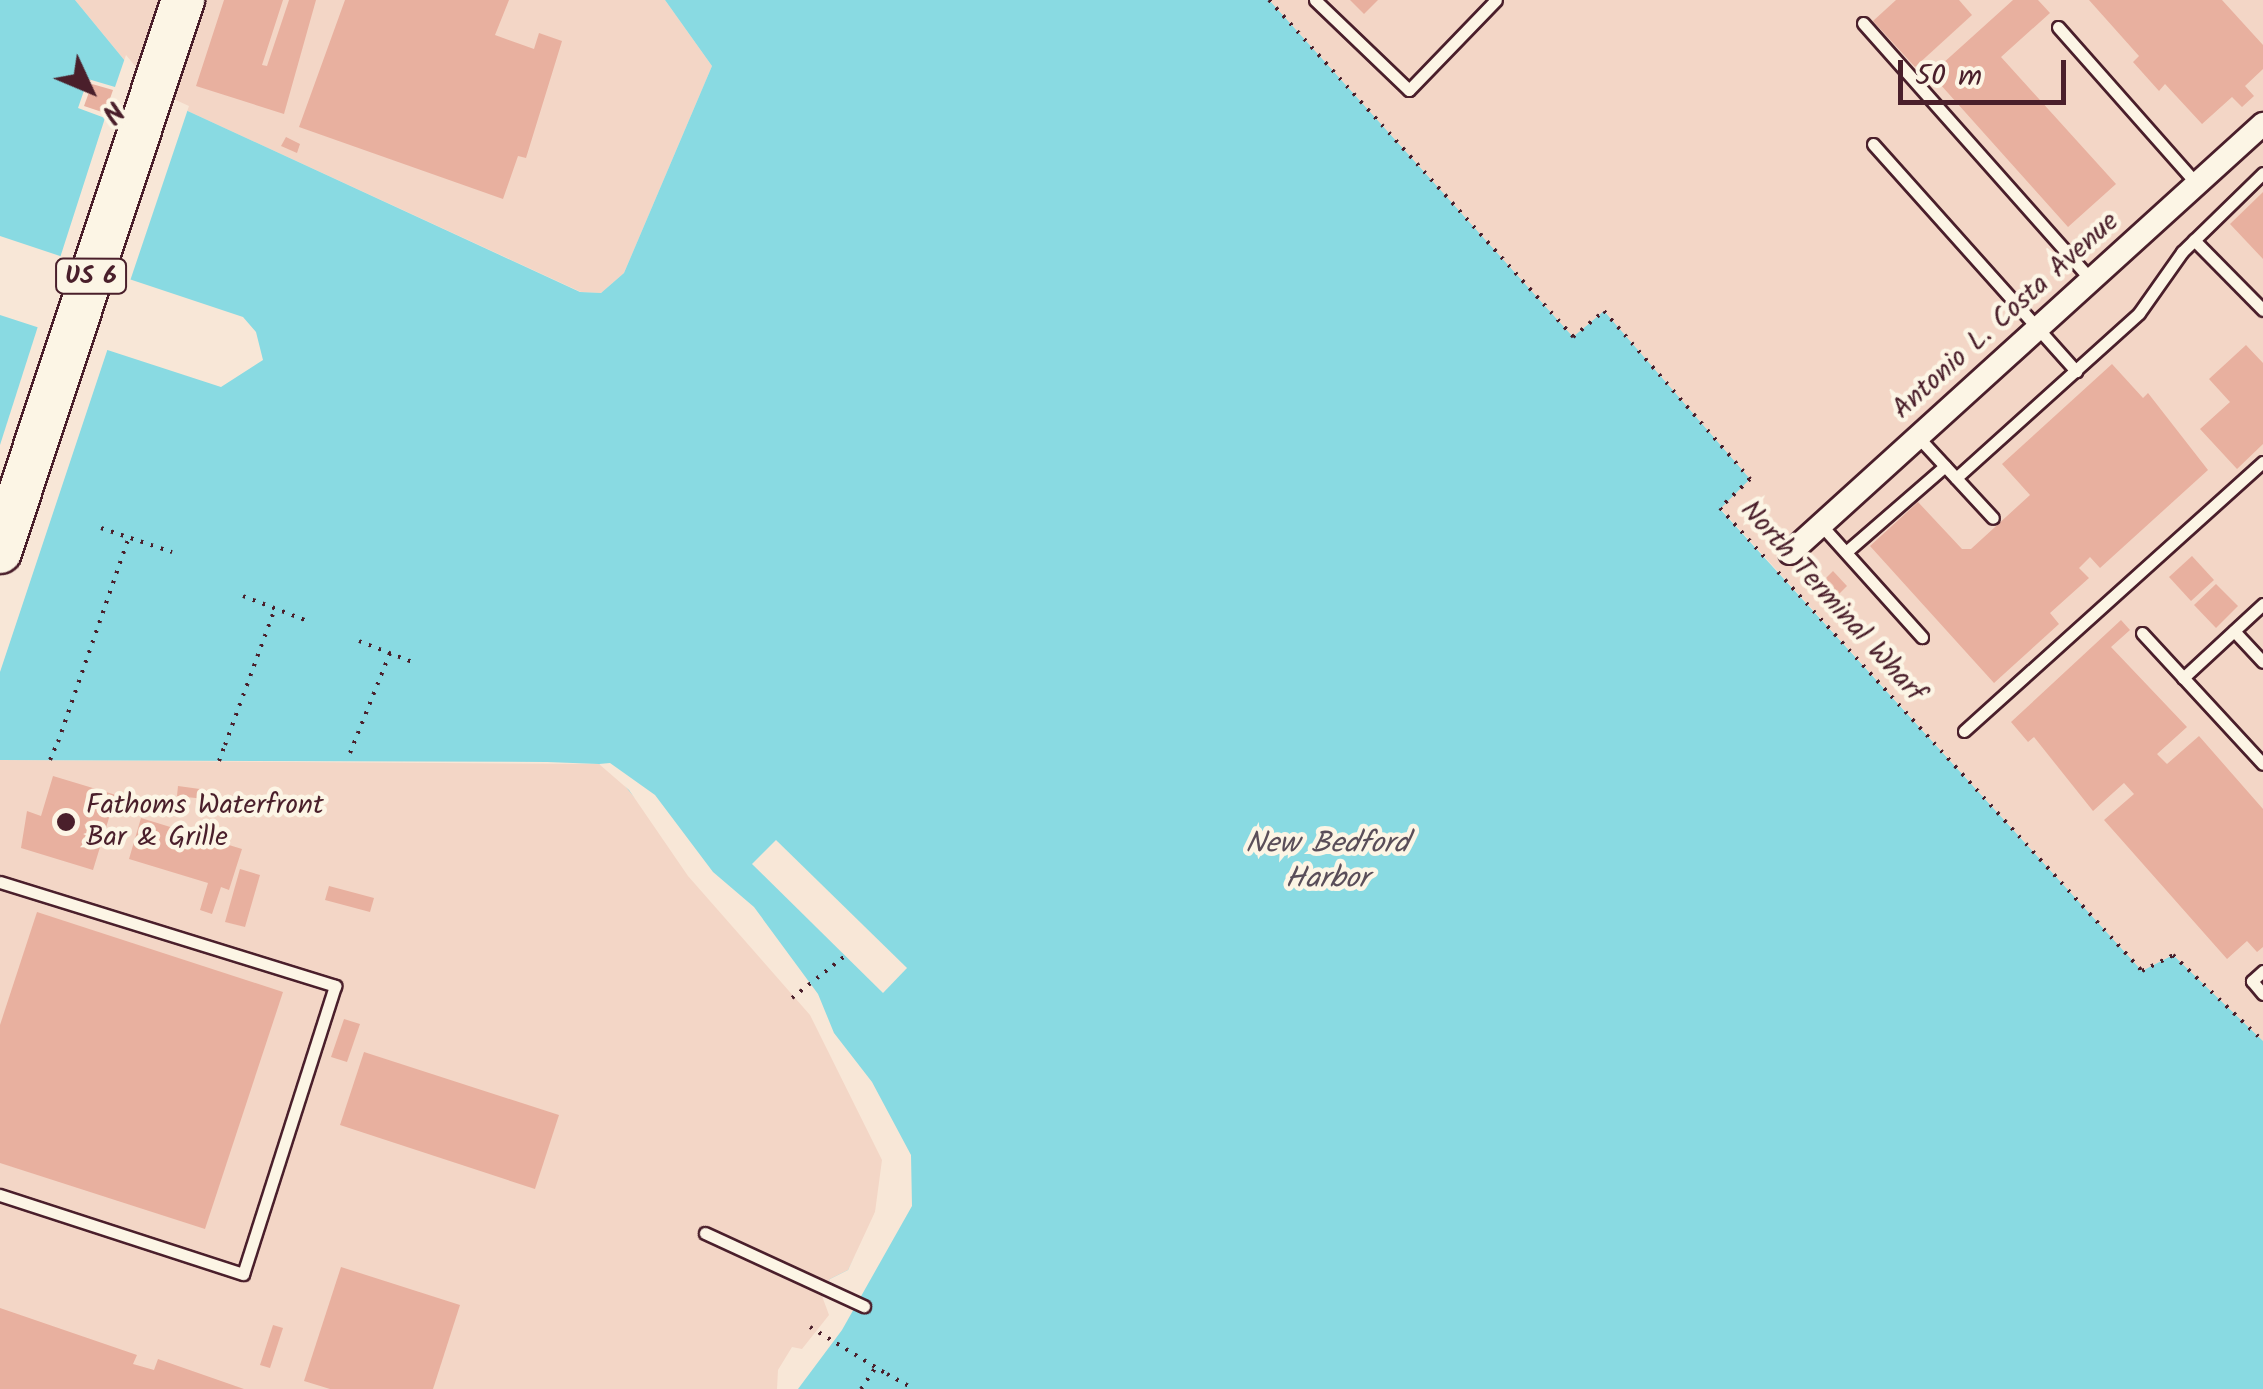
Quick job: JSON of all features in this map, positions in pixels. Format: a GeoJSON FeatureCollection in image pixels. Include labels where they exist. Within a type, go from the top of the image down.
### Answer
{"type":"FeatureCollection","features":[{"type":"Feature","properties":{"kind":"highway","name":"US 6"},"geometry":{"type":"LineString","coordinates":[[0,552],[182,0]]}},
{"type":"Feature","properties":{"kind":"street","name":"Antonio L. Costa Avenue"},"geometry":{"type":"LineString","coordinates":[[1790,553],[2263,124]]}},
{"type":"Feature","properties":{"kind":"lane"},"geometry":{"type":"LineString","coordinates":[[1316,0],[1409,90],[1496,0]]}},
{"type":"Feature","properties":{"kind":"lane"},"geometry":{"type":"LineString","coordinates":[[1862,23],[2091,280]]}},
{"type":"Feature","properties":{"kind":"lane"},"geometry":{"type":"LineString","coordinates":[[2058,27],[2197,184]]}},
{"type":"Feature","properties":{"kind":"lane"},"geometry":{"type":"LineString","coordinates":[[1873,144],[2076,371]]}},
{"type":"Feature","properties":{"kind":"lane"},"geometry":{"type":"LineString","coordinates":[[1956,478],[2139,312],[2194,240],[2263,173]]}},
{"type":"Feature","properties":{"kind":"lane"},"geometry":{"type":"LineString","coordinates":[[2194,240],[2263,310]]}},
{"type":"Feature","properties":{"kind":"lane"},"geometry":{"type":"LineString","coordinates":[[1918,437],[1993,518]]}},
{"type":"Feature","properties":{"kind":"lane"},"geometry":{"type":"LineString","coordinates":[[1964,731],[2263,462]]}},
{"type":"Feature","properties":{"kind":"lane"},"geometry":{"type":"LineString","coordinates":[[1846,552],[1945,466]]}},
{"type":"Feature","properties":{"kind":"lane"},"geometry":{"type":"LineString","coordinates":[[1821,525],[1922,638]]}},
{"type":"Feature","properties":{"kind":"lane"},"geometry":{"type":"LineString","coordinates":[[2183,678],[2263,604]]}},
{"type":"Feature","properties":{"kind":"lane"},"geometry":{"type":"LineString","coordinates":[[2234,631],[2263,662]]}},
{"type":"Feature","properties":{"kind":"lane"},"geometry":{"type":"LineString","coordinates":[[2142,634],[2263,764]]}},
{"type":"Feature","properties":{"kind":"lane"},"geometry":{"type":"LineString","coordinates":[[0,882],[335,986],[243,1274],[0,1195]]}},
{"type":"Feature","properties":{"kind":"lane"},"geometry":{"type":"LineString","coordinates":[[2263,971],[2252,981],[2263,994]]}},
{"type":"Feature","properties":{"kind":"lane"},"geometry":{"type":"LineString","coordinates":[[705,1233],[864,1306]]}},
{"type":"Feature","properties":{"kind":"path","name":"North Terminal Wharf"},"geometry":{"type":"LineString","coordinates":[[1269,0],[1573,337],[1604,311],[1750,480],[1720,508],[2142,972],[2173,955],[2263,1041]]}},
{"type":"Feature","properties":{"kind":"path"},"geometry":{"type":"LineString","coordinates":[[101,528],[172,552]]}},
{"type":"Feature","properties":{"kind":"path"},"geometry":{"type":"LineString","coordinates":[[50,760],[129,537]]}},
{"type":"Feature","properties":{"kind":"path"},"geometry":{"type":"LineString","coordinates":[[244,596],[305,620]]}},
{"type":"Feature","properties":{"kind":"path"},"geometry":{"type":"LineString","coordinates":[[220,761],[274,608]]}},
{"type":"Feature","properties":{"kind":"path"},"geometry":{"type":"LineString","coordinates":[[358,641],[412,662]]}},
{"type":"Feature","properties":{"kind":"path"},"geometry":{"type":"LineString","coordinates":[[350,753],[390,653]]}},
{"type":"Feature","properties":{"kind":"path"},"geometry":{"type":"LineString","coordinates":[[350,762],[357,734]]}},
{"type":"Feature","properties":{"kind":"path"},"geometry":{"type":"LineString","coordinates":[[225,744],[228,737]]}},
{"type":"Feature","properties":{"kind":"path"},"geometry":{"type":"LineString","coordinates":[[792,998],[845,956]]}},
{"type":"Feature","properties":{"kind":"path"},"geometry":{"type":"LineString","coordinates":[[810,1327],[886,1373]]}},
{"type":"Feature","properties":{"kind":"path"},"geometry":{"type":"LineString","coordinates":[[861,1389],[875,1367],[914,1389]]}},
{"type":"Feature","properties":{"kind":"shaded area"},"geometry":{"type":"Polygon","coordinates":[[[75,0],[665,0],[712,66],[624,273],[601,293],[581,292],[153,95],[75,0]]]}},
{"type":"Feature","properties":{"kind":"shaded area"},"geometry":{"type":"Polygon","coordinates":[[[1269,0],[2263,0],[2263,1041],[2173,955],[2142,971],[1720,508],[1750,479],[1604,311],[1573,337],[1269,0]]]}},
{"type":"Feature","properties":{"kind":"shaded area"},"geometry":{"type":"Polygon","coordinates":[[[0,760],[599,764],[622,781],[814,1013],[884,1150],[888,1178],[836,1315],[782,1389],[0,1389],[0,760]]]}},
{"type":"Feature","properties":{"kind":"water","name":"New Bedford Harbor"},"geometry":{"type":"Polygon","coordinates":[[[0,0],[75,0],[153,95],[580,292],[601,293],[624,273],[712,66],[665,0],[1269,0],[1573,337],[1604,311],[1750,479],[1720,509],[2142,971],[2173,955],[2263,1041],[2263,1389],[782,1389],[835,1315],[822,1296],[830,1279],[848,1270],[878,1212],[888,1178],[884,1150],[814,1012],[615,774],[599,764],[547,762],[0,760],[0,315],[221,387],[263,360],[256,332],[243,317],[0,236],[0,0]]]}},
{"type":"Feature","properties":{"kind":"pier"},"geometry":{"type":"Polygon","coordinates":[[[126,55],[156,91],[189,106],[129,284],[59,261],[105,118],[78,108],[88,79],[115,87],[126,55]]]}},
{"type":"Feature","properties":{"kind":"pier"},"geometry":{"type":"Polygon","coordinates":[[[39,323],[109,345],[0,672],[0,445],[39,323]]]}},
{"type":"Feature","properties":{"kind":"pier"},"geometry":{"type":"Polygon","coordinates":[[[610,763],[655,795],[713,872],[754,907],[818,994],[834,1033],[872,1082],[911,1155],[912,1206],[842,1330],[798,1389],[777,1389],[778,1370],[792,1347],[802,1349],[829,1315],[822,1296],[830,1279],[848,1270],[875,1212],[882,1160],[810,1015],[688,876],[629,790],[599,764],[610,763]]]}},
{"type":"Feature","properties":{"kind":"pier"},"geometry":{"type":"Polygon","coordinates":[[[776,840],[907,968],[883,993],[752,864],[776,840]]]}},
{"type":"Feature","properties":{"kind":"building"},"geometry":{"type":"Polygon","coordinates":[[[224,0],[283,0],[262,65],[267,66],[289,0],[316,0],[284,114],[196,86],[224,0]]]}},
{"type":"Feature","properties":{"kind":"building"},"geometry":{"type":"Polygon","coordinates":[[[345,0],[509,0],[495,35],[534,49],[539,33],[562,41],[526,158],[518,156],[503,199],[299,127],[345,0]]]}},
{"type":"Feature","properties":{"kind":"building"},"geometry":{"type":"Polygon","coordinates":[[[1350,0],[1378,0],[1364,14],[1350,0]]]}},
{"type":"Feature","properties":{"kind":"building"},"geometry":{"type":"Polygon","coordinates":[[[1896,0],[1959,0],[1972,15],[1915,67],[1873,21],[1896,0]]]}},
{"type":"Feature","properties":{"kind":"building"},"geometry":{"type":"Polygon","coordinates":[[[2013,0],[2038,0],[2050,13],[2001,57],[2116,184],[2068,227],[1931,74],[2013,0]]]}},
{"type":"Feature","properties":{"kind":"building"},"geometry":{"type":"Polygon","coordinates":[[[2089,0],[2222,0],[2263,45],[2263,69],[2245,86],[2254,96],[2242,107],[2232,97],[2202,124],[2165,84],[2159,91],[2133,62],[2139,56],[2089,0]]]}},
{"type":"Feature","properties":{"kind":"building"},"geometry":{"type":"Polygon","coordinates":[[[92,84],[113,90],[105,113],[84,106],[92,84]]]}},
{"type":"Feature","properties":{"kind":"building"},"geometry":{"type":"Polygon","coordinates":[[[286,137],[300,144],[297,153],[281,146],[286,137]]]}},
{"type":"Feature","properties":{"kind":"building"},"geometry":{"type":"Polygon","coordinates":[[[2263,192],[2263,259],[2230,224],[2263,192]]]}},
{"type":"Feature","properties":{"kind":"building"},"geometry":{"type":"Polygon","coordinates":[[[2246,345],[2263,363],[2263,444],[2237,469],[2200,429],[2230,402],[2209,379],[2246,345]]]}},
{"type":"Feature","properties":{"kind":"building"},"geometry":{"type":"Polygon","coordinates":[[[2112,364],[2143,398],[2148,393],[2208,470],[2100,568],[2090,557],[2079,568],[2089,578],[2050,613],[2059,624],[1994,683],[1870,546],[1918,502],[1962,549],[1971,549],[2030,495],[2002,464],[2112,364]]]}},
{"type":"Feature","properties":{"kind":"building"},"geometry":{"type":"Polygon","coordinates":[[[2192,556],[2214,580],[2191,601],[2169,577],[2192,556]]]}},
{"type":"Feature","properties":{"kind":"building"},"geometry":{"type":"Polygon","coordinates":[[[1833,571],[1847,586],[1832,601],[1818,586],[1833,571]]]}},
{"type":"Feature","properties":{"kind":"building"},"geometry":{"type":"Polygon","coordinates":[[[2216,584],[2238,606],[2216,628],[2194,605],[2216,584]]]}},
{"type":"Feature","properties":{"kind":"building"},"geometry":{"type":"Polygon","coordinates":[[[2121,620],[2130,630],[2111,647],[2187,727],[2157,754],[2167,764],[2199,736],[2263,809],[2263,947],[2257,952],[2247,941],[2227,959],[2104,820],[2134,794],[2124,783],[2093,811],[2034,737],[2028,742],[2011,722],[2121,620]]]}},
{"type":"Feature","properties":{"kind":"building","name":"Fathoms Waterfront Bar & Grille"},"geometry":{"type":"Polygon","coordinates":[[[53,776],[116,795],[93,870],[21,848],[27,811],[41,816],[53,776]]]}},
{"type":"Feature","properties":{"kind":"building"},"geometry":{"type":"Polygon","coordinates":[[[178,786],[207,790],[205,799],[177,796],[178,786]]]}},
{"type":"Feature","properties":{"kind":"building"},"geometry":{"type":"Polygon","coordinates":[[[141,818],[242,849],[229,890],[221,887],[212,914],[200,910],[208,883],[129,859],[141,818]]]}},
{"type":"Feature","properties":{"kind":"building"},"geometry":{"type":"Polygon","coordinates":[[[240,869],[260,875],[245,927],[225,922],[240,869]]]}},
{"type":"Feature","properties":{"kind":"building"},"geometry":{"type":"Polygon","coordinates":[[[329,886],[374,898],[370,912],[325,900],[329,886]]]}},
{"type":"Feature","properties":{"kind":"building"},"geometry":{"type":"Polygon","coordinates":[[[37,912],[283,992],[205,1229],[0,1163],[0,1025],[37,912]]]}},
{"type":"Feature","properties":{"kind":"building"},"geometry":{"type":"Polygon","coordinates":[[[344,1019],[360,1024],[347,1062],[331,1057],[344,1019]]]}},
{"type":"Feature","properties":{"kind":"building"},"geometry":{"type":"Polygon","coordinates":[[[364,1052],[559,1115],[535,1189],[340,1125],[364,1052]]]}},
{"type":"Feature","properties":{"kind":"building"},"geometry":{"type":"Polygon","coordinates":[[[341,1267],[460,1305],[433,1389],[330,1389],[304,1381],[341,1267]]]}},
{"type":"Feature","properties":{"kind":"building"},"geometry":{"type":"Polygon","coordinates":[[[0,1308],[137,1355],[133,1364],[154,1370],[158,1359],[244,1389],[0,1389],[0,1308]]]}},
{"type":"Feature","properties":{"kind":"building"},"geometry":{"type":"Polygon","coordinates":[[[273,1325],[283,1328],[270,1368],[260,1365],[273,1325]]]}},
{"type":"Feature","properties":{"kind":"place","name":"Fathoms Waterfront Bar & Grille"},"geometry":{"type":"Point","coordinates":[66,822]}}]}
